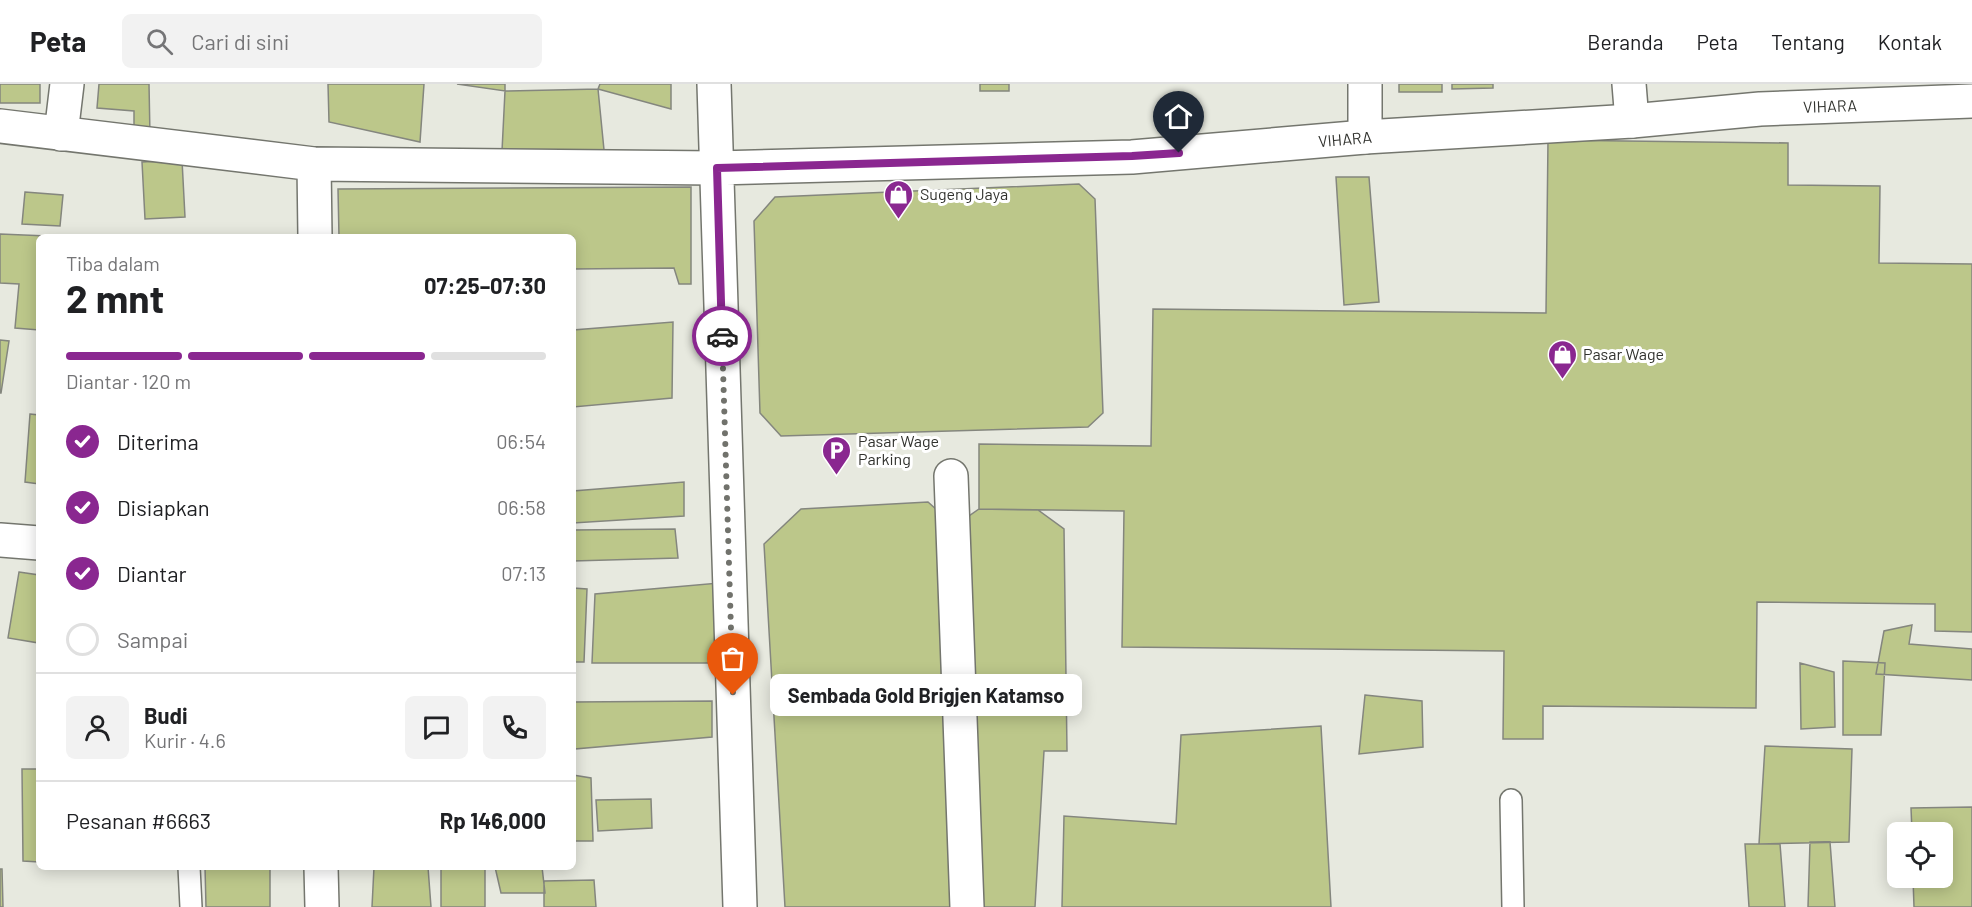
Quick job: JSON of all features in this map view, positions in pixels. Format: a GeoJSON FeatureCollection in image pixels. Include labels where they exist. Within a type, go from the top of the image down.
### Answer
{"type":"FeatureCollection","features":[{"type":"Feature","properties":{"kind":"street"},"geometry":{"type":"LineString","coordinates":[[61,134],[67,84]]}},
{"type":"Feature","properties":{"kind":"street"},"geometry":{"type":"LineString","coordinates":[[714,84],[740,907]]}},
{"type":"Feature","properties":{"kind":"street"},"geometry":{"type":"LineString","coordinates":[[1365,84],[1365,137]]}},
{"type":"Feature","properties":{"kind":"street"},"geometry":{"type":"LineString","coordinates":[[1629,84],[1632,121]]}},
{"type":"Feature","properties":{"kind":"street","name":"VIHARA"},"geometry":{"type":"LineString","coordinates":[[0,126],[314,164],[717,168],[1132,156],[1365,137],[1632,121],[1760,109],[1972,101]]}},
{"type":"Feature","properties":{"kind":"street"},"geometry":{"type":"LineString","coordinates":[[314,164],[315,234]]}},
{"type":"Feature","properties":{"kind":"street"},"geometry":{"type":"LineString","coordinates":[[951,476],[967,907]]}},
{"type":"Feature","properties":{"kind":"street"},"geometry":{"type":"LineString","coordinates":[[0,540],[36,543]]}},
{"type":"Feature","properties":{"kind":"street"},"geometry":{"type":"LineString","coordinates":[[321,870],[322,907]]}},
{"type":"Feature","properties":{"kind":"lane"},"geometry":{"type":"LineString","coordinates":[[1511,800],[1513,907]]}},
{"type":"Feature","properties":{"kind":"lane"},"geometry":{"type":"LineString","coordinates":[[189,870],[191,907]]}},
{"type":"Feature","properties":{"kind":"building"},"geometry":{"type":"Polygon","coordinates":[[[0,84],[40,84],[40,103],[0,103],[0,84]]]}},
{"type":"Feature","properties":{"kind":"building"},"geometry":{"type":"Polygon","coordinates":[[[99,84],[149,84],[150,136],[134,136],[134,111],[97,108],[99,84]]]}},
{"type":"Feature","properties":{"kind":"building"},"geometry":{"type":"Polygon","coordinates":[[[328,84],[424,84],[420,142],[329,122],[328,84]]]}},
{"type":"Feature","properties":{"kind":"building"},"geometry":{"type":"Polygon","coordinates":[[[457,84],[505,84],[505,91],[457,84]]]}},
{"type":"Feature","properties":{"kind":"building"},"geometry":{"type":"Polygon","coordinates":[[[600,84],[671,84],[671,109],[598,89],[600,84]]]}},
{"type":"Feature","properties":{"kind":"building"},"geometry":{"type":"Polygon","coordinates":[[[980,84],[1009,84],[1009,91],[980,91],[980,84]]]}},
{"type":"Feature","properties":{"kind":"building"},"geometry":{"type":"Polygon","coordinates":[[[1399,84],[1442,84],[1442,92],[1399,92],[1399,84]]]}},
{"type":"Feature","properties":{"kind":"building"},"geometry":{"type":"Polygon","coordinates":[[[1452,84],[1493,84],[1493,88],[1452,89],[1452,84]]]}},
{"type":"Feature","properties":{"kind":"building"},"geometry":{"type":"Polygon","coordinates":[[[598,89],[605,160],[502,151],[505,91],[598,89]]]}},
{"type":"Feature","properties":{"kind":"building","name":"Pasar Wage"},"geometry":{"type":"Polygon","coordinates":[[[1548,140],[1788,143],[1788,185],[1880,186],[1879,263],[1972,264],[1972,632],[1935,631],[1935,604],[1757,602],[1756,708],[1543,706],[1543,739],[1503,739],[1504,651],[1122,647],[1124,511],[979,509],[979,444],[1151,446],[1153,309],[1546,313],[1548,140]]]}},
{"type":"Feature","properties":{"kind":"building"},"geometry":{"type":"Polygon","coordinates":[[[182,160],[185,217],[145,219],[142,162],[182,160]]]}},
{"type":"Feature","properties":{"kind":"building"},"geometry":{"type":"Polygon","coordinates":[[[1336,177],[1369,177],[1379,302],[1344,305],[1336,177]]]}},
{"type":"Feature","properties":{"kind":"building"},"geometry":{"type":"Polygon","coordinates":[[[1079,184],[1095,199],[1103,413],[1088,427],[781,436],[760,413],[754,221],[775,197],[1079,184]]]}},
{"type":"Feature","properties":{"kind":"building"},"geometry":{"type":"Polygon","coordinates":[[[691,187],[691,284],[679,284],[674,268],[576,269],[576,234],[339,234],[338,189],[691,187]]]}},
{"type":"Feature","properties":{"kind":"building"},"geometry":{"type":"Polygon","coordinates":[[[25,192],[63,195],[60,226],[22,224],[25,192]]]}},
{"type":"Feature","properties":{"kind":"building"},"geometry":{"type":"Polygon","coordinates":[[[0,234],[36,236],[36,330],[15,328],[19,284],[0,283],[0,234]]]}},
{"type":"Feature","properties":{"kind":"building"},"geometry":{"type":"Polygon","coordinates":[[[673,322],[672,398],[576,407],[576,330],[673,322]]]}},
{"type":"Feature","properties":{"kind":"building"},"geometry":{"type":"Polygon","coordinates":[[[0,340],[9,341],[1,393],[0,393],[0,340]]]}},
{"type":"Feature","properties":{"kind":"building"},"geometry":{"type":"Polygon","coordinates":[[[30,414],[36,415],[36,484],[25,482],[30,414]]]}},
{"type":"Feature","properties":{"kind":"building"},"geometry":{"type":"Polygon","coordinates":[[[684,482],[684,516],[576,523],[576,491],[684,482]]]}},
{"type":"Feature","properties":{"kind":"building"},"geometry":{"type":"Polygon","coordinates":[[[928,502],[946,518],[957,907],[785,907],[764,544],[801,509],[928,502]]]}},
{"type":"Feature","properties":{"kind":"building"},"geometry":{"type":"Polygon","coordinates":[[[979,509],[1038,510],[1064,529],[1067,751],[1044,751],[1035,907],[971,907],[959,523],[979,509]]]}},
{"type":"Feature","properties":{"kind":"building"},"geometry":{"type":"Polygon","coordinates":[[[675,529],[678,558],[576,561],[576,530],[675,529]]]}},
{"type":"Feature","properties":{"kind":"building"},"geometry":{"type":"Polygon","coordinates":[[[19,572],[36,575],[36,643],[8,638],[19,572]]]}},
{"type":"Feature","properties":{"kind":"building"},"geometry":{"type":"Polygon","coordinates":[[[719,583],[722,663],[592,663],[595,594],[719,583]]]}},
{"type":"Feature","properties":{"kind":"building"},"geometry":{"type":"Polygon","coordinates":[[[576,588],[587,589],[584,662],[576,662],[576,588]]]}},
{"type":"Feature","properties":{"kind":"building"},"geometry":{"type":"Polygon","coordinates":[[[1912,625],[1909,644],[1972,649],[1972,680],[1876,674],[1884,631],[1912,625]]]}},
{"type":"Feature","properties":{"kind":"building"},"geometry":{"type":"Polygon","coordinates":[[[1843,661],[1885,663],[1881,735],[1843,735],[1843,661]]]}},
{"type":"Feature","properties":{"kind":"building"},"geometry":{"type":"Polygon","coordinates":[[[1800,663],[1834,672],[1835,727],[1801,729],[1800,663]]]}},
{"type":"Feature","properties":{"kind":"building"},"geometry":{"type":"Polygon","coordinates":[[[1365,695],[1422,701],[1423,747],[1359,754],[1365,695]]]}},
{"type":"Feature","properties":{"kind":"building"},"geometry":{"type":"Polygon","coordinates":[[[712,701],[712,737],[576,749],[576,702],[712,701]]]}},
{"type":"Feature","properties":{"kind":"building"},"geometry":{"type":"Polygon","coordinates":[[[1321,726],[1331,907],[1062,907],[1064,816],[1176,824],[1181,735],[1321,726]]]}},
{"type":"Feature","properties":{"kind":"building"},"geometry":{"type":"Polygon","coordinates":[[[1765,746],[1852,749],[1849,842],[1759,844],[1765,746]]]}},
{"type":"Feature","properties":{"kind":"building"},"geometry":{"type":"Polygon","coordinates":[[[22,769],[36,769],[36,862],[23,861],[22,769]]]}},
{"type":"Feature","properties":{"kind":"building"},"geometry":{"type":"Polygon","coordinates":[[[576,776],[591,778],[593,841],[576,841],[576,776]]]}},
{"type":"Feature","properties":{"kind":"building"},"geometry":{"type":"Polygon","coordinates":[[[651,799],[652,828],[598,831],[596,800],[651,799]]]}},
{"type":"Feature","properties":{"kind":"building"},"geometry":{"type":"Polygon","coordinates":[[[1972,807],[1972,907],[1914,907],[1913,888],[1953,888],[1953,822],[1912,822],[1911,808],[1972,807]]]}},
{"type":"Feature","properties":{"kind":"building"},"geometry":{"type":"Polygon","coordinates":[[[1810,842],[1830,842],[1835,907],[1808,907],[1810,842]]]}},
{"type":"Feature","properties":{"kind":"building"},"geometry":{"type":"Polygon","coordinates":[[[1745,844],[1780,844],[1785,907],[1749,907],[1745,844]]]}},
{"type":"Feature","properties":{"kind":"building"},"geometry":{"type":"Polygon","coordinates":[[[0,869],[2,869],[3,907],[0,907],[0,869]]]}},
{"type":"Feature","properties":{"kind":"building"},"geometry":{"type":"Polygon","coordinates":[[[205,870],[270,870],[270,907],[206,907],[205,870]]]}},
{"type":"Feature","properties":{"kind":"building"},"geometry":{"type":"Polygon","coordinates":[[[374,870],[428,870],[431,907],[372,907],[374,870]]]}},
{"type":"Feature","properties":{"kind":"building"},"geometry":{"type":"Polygon","coordinates":[[[441,870],[485,870],[485,907],[441,907],[441,870]]]}},
{"type":"Feature","properties":{"kind":"building"},"geometry":{"type":"Polygon","coordinates":[[[496,870],[542,870],[545,893],[501,893],[496,870]]]}},
{"type":"Feature","properties":{"kind":"building"},"geometry":{"type":"Polygon","coordinates":[[[594,880],[596,907],[544,907],[544,881],[594,880]]]}},
{"type":"Feature","properties":{"kind":"way so far"},"geometry":{"type":"LineString","coordinates":[[722,336],[733,695]]}},
{"type":"Feature","properties":{"kind":"place","name":"Sugeng Jaya"},"geometry":{"type":"Point","coordinates":[899,220]}},
{"type":"Feature","properties":{"kind":"place","name":"Pasar Wage"},"geometry":{"type":"Point","coordinates":[1562,380]}},
{"type":"Feature","properties":{"kind":"place","name":"Pasar Wage Parking"},"geometry":{"type":"Point","coordinates":[837,476]}},
{"type":"Feature","properties":{"kind":"place","name":"Sembada Gold Brigjen Katamso"},"geometry":{"type":"Point","coordinates":[733,695]}},
{"type":"Feature","properties":{"kind":"route"},"geometry":{"type":"LineString","coordinates":[[722,336],[717,168],[1179,153]]}}]}
